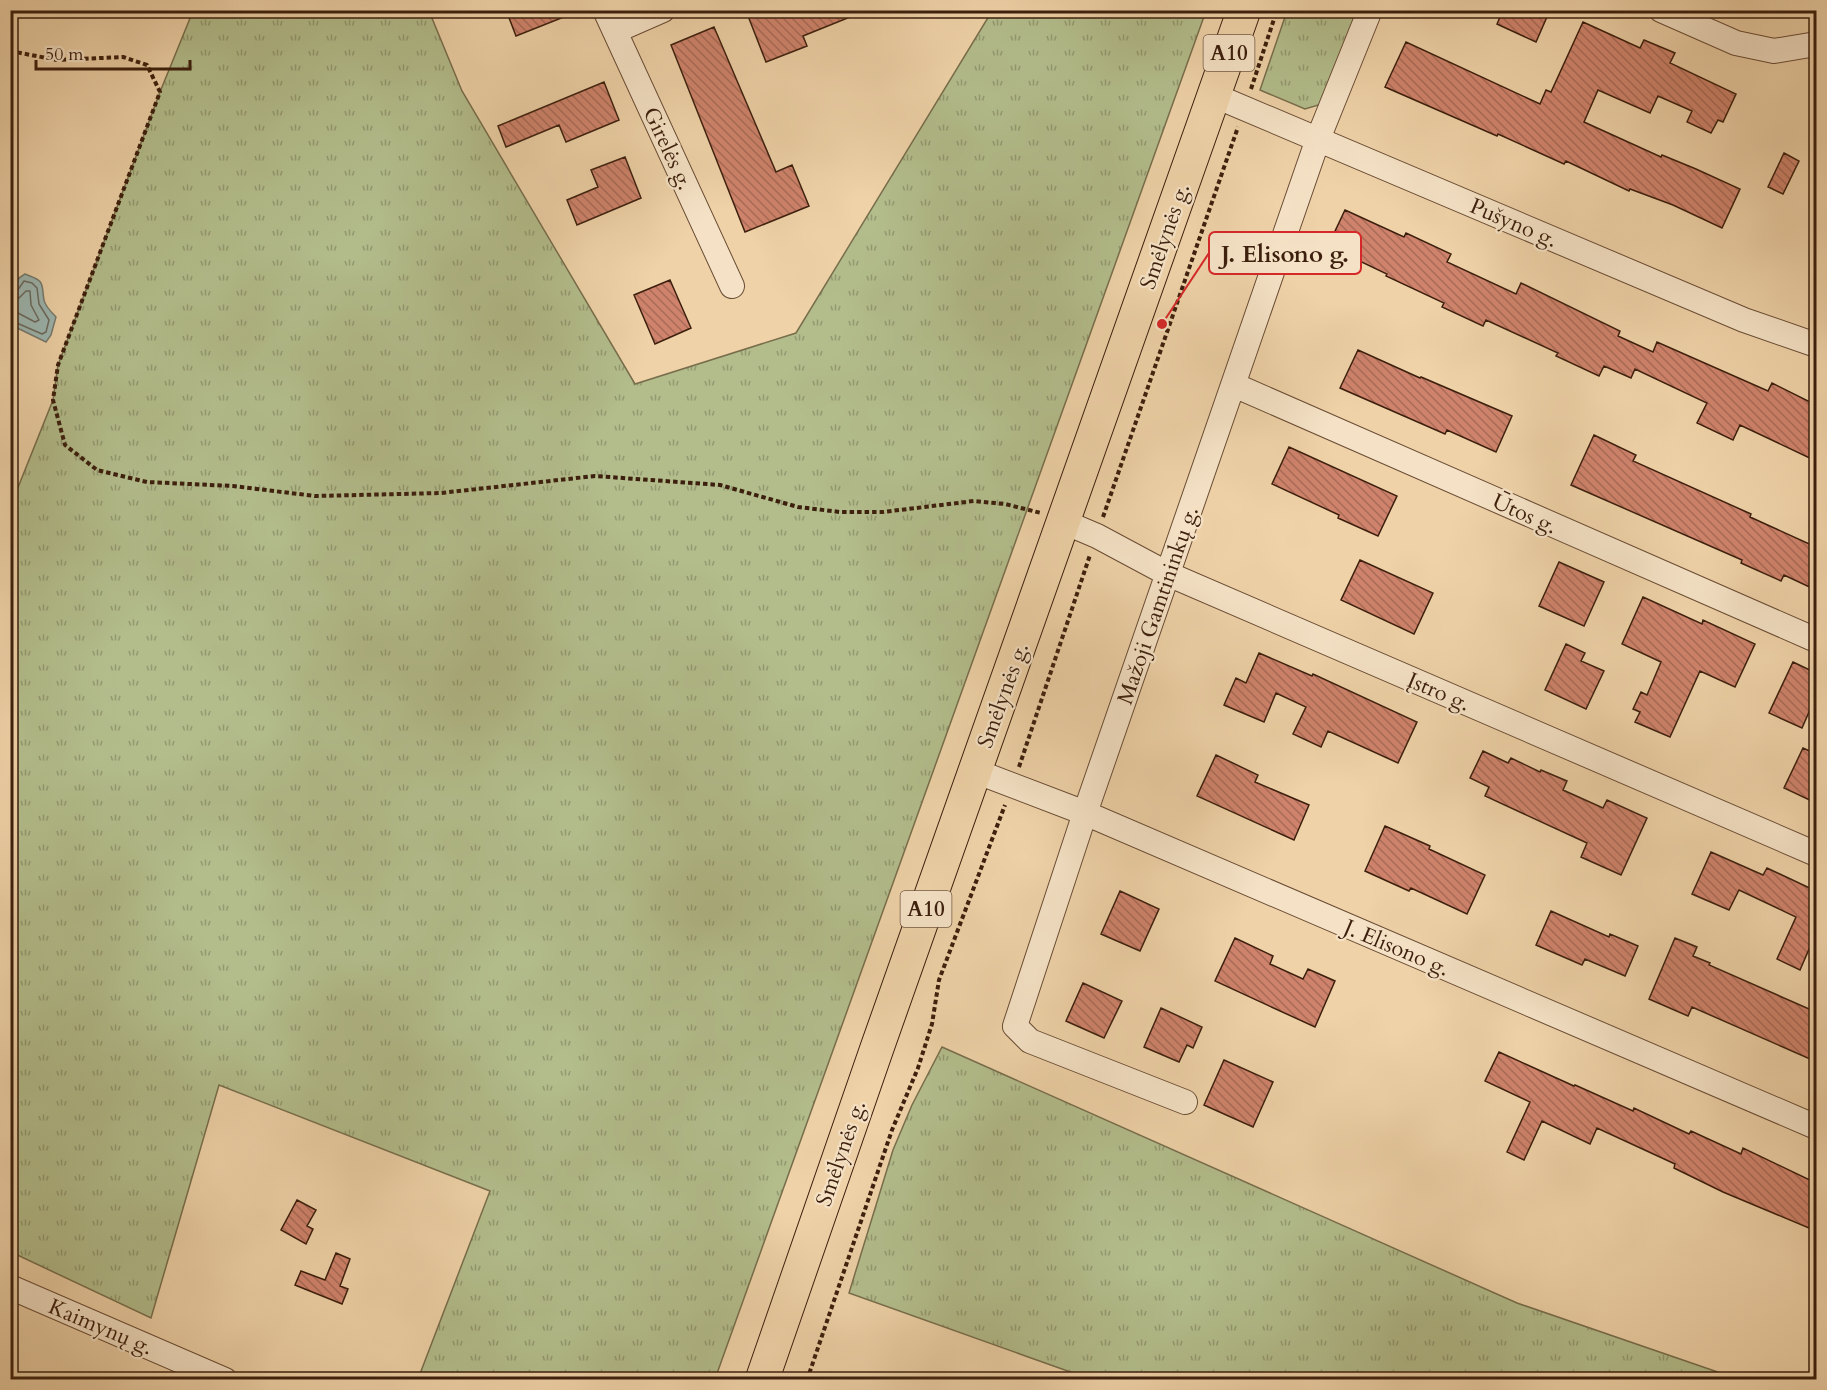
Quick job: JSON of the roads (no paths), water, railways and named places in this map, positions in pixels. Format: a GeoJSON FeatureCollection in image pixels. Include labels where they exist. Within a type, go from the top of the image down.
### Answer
{"type":"FeatureCollection","features":[{"type":"Feature","properties":{"kind":"highway","name":"Smėlynės g."},"geometry":{"type":"LineString","coordinates":[[762,1380],[1244,10]]}},
{"type":"Feature","properties":{"kind":"street"},"geometry":{"type":"LineString","coordinates":[[610,21],[663,10]]}},
{"type":"Feature","properties":{"kind":"street","name":"Mažoji Gamtininkų g."},"geometry":{"type":"LineString","coordinates":[[1185,1102],[1030,1041],[1015,1026],[1085,813],[1318,139],[1370,10]]}},
{"type":"Feature","properties":{"kind":"street"},"geometry":{"type":"LineString","coordinates":[[1661,10],[1736,43],[1774,51],[1816,44]]}},
{"type":"Feature","properties":{"kind":"street","name":"Girelės g."},"geometry":{"type":"LineString","coordinates":[[610,21],[732,286]]}},
{"type":"Feature","properties":{"kind":"street","name":"Pušyno g."},"geometry":{"type":"LineString","coordinates":[[1213,96],[1744,320],[1816,345]]}},
{"type":"Feature","properties":{"kind":"street","name":"Ūtos g."},"geometry":{"type":"LineString","coordinates":[[1234,385],[1816,640]]}},
{"type":"Feature","properties":{"kind":"street","name":"Įstro g."},"geometry":{"type":"LineString","coordinates":[[1064,522],[1097,536],[1167,574],[1816,854]]}},
{"type":"Feature","properties":{"kind":"street","name":"J. Elisono g."},"geometry":{"type":"LineString","coordinates":[[975,771],[1085,813],[1816,1127]]}},
{"type":"Feature","properties":{"kind":"street","name":"Kaimynų g."},"geometry":{"type":"LineString","coordinates":[[10,1287],[225,1380]]}},
{"type":"Feature","properties":{"kind":"water"},"geometry":{"type":"Polygon","coordinates":[[[25,274],[41,283],[45,302],[56,317],[51,335],[46,342],[11,325],[12,289],[19,278],[25,274]]]}},
{"type":"Feature","properties":{"kind":"place","name":"J. Elisono g."},"geometry":{"type":"Point","coordinates":[1162,324]}}]}
